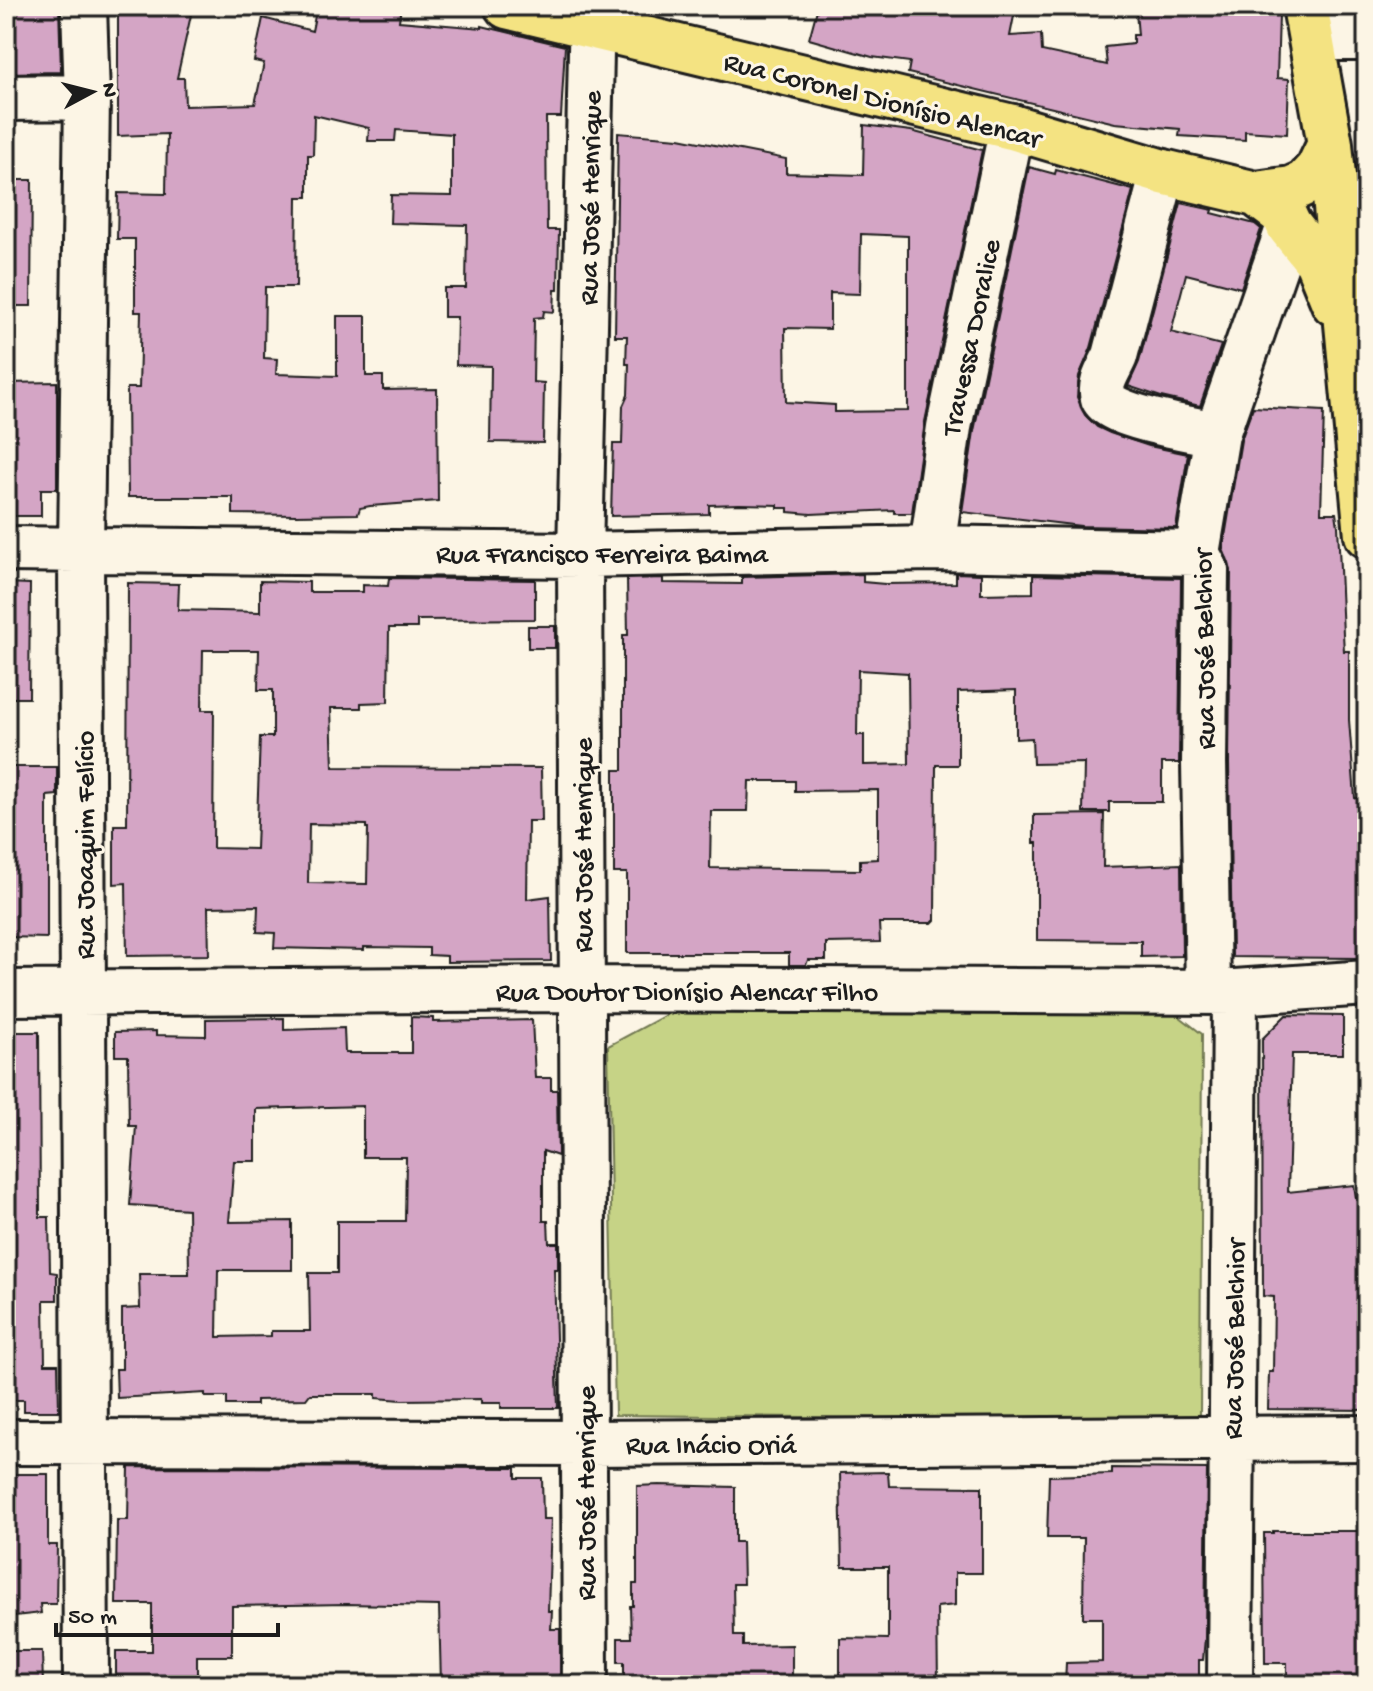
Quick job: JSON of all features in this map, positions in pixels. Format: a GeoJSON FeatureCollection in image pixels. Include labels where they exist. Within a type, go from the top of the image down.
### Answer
{"type":"FeatureCollection","features":[{"type":"Feature","properties":{"kind":"main road","name":"Rua Coronel Dionísio Alencar"},"geometry":{"type":"LineString","coordinates":[[507,6],[592,16],[1012,127],[1163,172],[1256,194],[1292,189],[1305,183],[1318,169],[1330,144]]}},
{"type":"Feature","properties":{"kind":"main road"},"geometry":{"type":"LineString","coordinates":[[1308,22],[1330,144],[1355,352],[1367,535]]}},
{"type":"Feature","properties":{"kind":"main road","name":"Rua Coronel Dionísio Alencar"},"geometry":{"type":"LineString","coordinates":[[1256,194],[1284,215],[1317,261],[1355,352]]}},
{"type":"Feature","properties":{"kind":"street","name":"Rua Joaquim Felício"},"geometry":{"type":"LineString","coordinates":[[84,6],[87,97],[81,548],[86,1685]]}},
{"type":"Feature","properties":{"kind":"street","name":"Rua José Henrique"},"geometry":{"type":"LineString","coordinates":[[585,1685],[580,555],[592,16]]}},
{"type":"Feature","properties":{"kind":"street"},"geometry":{"type":"LineString","coordinates":[[1308,22],[1367,38]]}},
{"type":"Feature","properties":{"kind":"street"},"geometry":{"type":"LineString","coordinates":[[6,98],[87,97]]}},
{"type":"Feature","properties":{"kind":"street","name":"Travessa Doralice"},"geometry":{"type":"LineString","coordinates":[[932,548],[949,427],[1012,127]]}},
{"type":"Feature","properties":{"kind":"street"},"geometry":{"type":"LineString","coordinates":[[1163,172],[1115,356],[1103,381],[1102,393],[1108,404],[1123,412],[1217,434]]}},
{"type":"Feature","properties":{"kind":"street","name":"Rua José Belchior"},"geometry":{"type":"LineString","coordinates":[[1230,1685],[1231,1441],[1221,991],[1204,763],[1206,570],[1197,553],[1217,434],[1289,226]]}},
{"type":"Feature","properties":{"kind":"street","name":"Rua Francisco Ferreira Baima"},"geometry":{"type":"LineString","coordinates":[[6,549],[580,555],[932,548],[1197,553]]}},
{"type":"Feature","properties":{"kind":"street","name":"Rua Doutor Dionísio Alencar Filho"},"geometry":{"type":"LineString","coordinates":[[6,993],[581,989],[1221,991],[1367,983]]}},
{"type":"Feature","properties":{"kind":"street","name":"Rua Inácio Oriá"},"geometry":{"type":"LineString","coordinates":[[6,1442],[584,1443],[1367,1438]]}},
{"type":"Feature","properties":{"kind":"green space"},"geometry":{"type":"Polygon","coordinates":[[[675,1010],[1175,1013],[1202,1034],[1200,1421],[615,1415],[608,1046],[675,1010]]]}},
{"type":"Feature","properties":{"kind":"building"},"geometry":{"type":"Polygon","coordinates":[[[6,6],[59,6],[61,72],[6,73],[6,6]]]}},
{"type":"Feature","properties":{"kind":"building"},"geometry":{"type":"Polygon","coordinates":[[[118,6],[193,6],[177,78],[184,78],[185,106],[255,104],[264,63],[254,61],[263,18],[312,31],[317,6],[401,6],[399,21],[482,26],[565,46],[561,117],[546,117],[547,230],[559,230],[558,290],[555,290],[554,312],[544,311],[543,317],[534,318],[533,382],[544,383],[543,443],[490,442],[491,366],[456,365],[457,317],[444,317],[444,288],[466,288],[467,225],[390,223],[391,195],[452,196],[452,134],[396,130],[395,141],[368,141],[369,128],[314,115],[313,155],[308,155],[308,197],[297,197],[296,287],[265,287],[264,358],[277,359],[276,374],[337,376],[337,316],[366,316],[366,376],[383,376],[383,390],[437,389],[438,501],[370,506],[360,508],[358,514],[296,515],[233,514],[233,497],[128,497],[127,388],[139,388],[141,312],[135,312],[135,239],[117,239],[118,193],[166,194],[167,134],[118,136],[118,6]]]}},
{"type":"Feature","properties":{"kind":"building"},"geometry":{"type":"Polygon","coordinates":[[[818,6],[1016,6],[1010,36],[1041,34],[1042,51],[1107,65],[1105,47],[1133,44],[1133,35],[1138,35],[1136,12],[1156,10],[1156,6],[1271,6],[1272,16],[1279,15],[1277,78],[1289,79],[1287,134],[1245,131],[1245,140],[1179,136],[1180,129],[1115,123],[908,73],[910,62],[872,57],[809,39],[818,6]]]}},
{"type":"Feature","properties":{"kind":"building"},"geometry":{"type":"Polygon","coordinates":[[[864,125],[911,131],[982,150],[925,422],[912,513],[894,513],[894,510],[811,514],[788,512],[788,508],[778,508],[778,505],[739,504],[709,505],[709,514],[611,516],[613,444],[622,444],[629,364],[626,364],[627,336],[615,336],[618,133],[679,138],[786,159],[786,173],[863,175],[864,125]],[[861,234],[860,294],[830,293],[830,329],[785,328],[786,402],[835,405],[835,412],[908,411],[908,236],[861,234]]]}},
{"type":"Feature","properties":{"kind":"building"},"geometry":{"type":"Polygon","coordinates":[[[1029,167],[1055,174],[1056,170],[1133,190],[1091,348],[1079,376],[1077,397],[1085,415],[1097,427],[1149,446],[1188,454],[1176,528],[1081,526],[962,512],[974,431],[1029,167]]]}},
{"type":"Feature","properties":{"kind":"building"},"geometry":{"type":"Polygon","coordinates":[[[6,180],[32,180],[31,306],[6,306],[6,180]]]}},
{"type":"Feature","properties":{"kind":"building"},"geometry":{"type":"Polygon","coordinates":[[[1181,203],[1213,210],[1212,213],[1255,224],[1261,229],[1241,288],[1186,274],[1171,332],[1221,345],[1200,406],[1128,386],[1139,362],[1181,203]]]}},
{"type":"Feature","properties":{"kind":"building"},"geometry":{"type":"Polygon","coordinates":[[[57,382],[57,489],[41,489],[41,516],[6,516],[6,383],[57,382]]]}},
{"type":"Feature","properties":{"kind":"building"},"geometry":{"type":"Polygon","coordinates":[[[1253,407],[1324,411],[1321,513],[1336,513],[1338,526],[1344,651],[1349,651],[1349,720],[1355,798],[1359,798],[1364,846],[1367,846],[1367,922],[1361,922],[1362,958],[1232,957],[1229,763],[1231,570],[1223,549],[1241,440],[1253,407]]]}},
{"type":"Feature","properties":{"kind":"building"},"geometry":{"type":"Polygon","coordinates":[[[956,573],[981,574],[981,594],[1033,593],[1033,575],[1181,578],[1179,763],[1162,763],[1162,802],[1109,802],[1109,812],[1083,812],[1084,763],[1033,764],[1032,738],[1016,739],[1016,690],[958,692],[958,765],[936,765],[935,920],[932,923],[879,923],[880,942],[826,943],[826,960],[808,960],[806,965],[789,965],[789,953],[627,953],[627,873],[614,873],[614,770],[623,770],[623,635],[628,635],[627,579],[663,578],[663,583],[742,584],[742,577],[863,574],[863,582],[956,583],[956,573]],[[858,670],[857,735],[864,735],[864,765],[909,764],[908,673],[858,670]],[[749,781],[748,811],[711,811],[710,868],[860,870],[860,860],[878,859],[878,790],[795,791],[795,781],[749,781]]]}},
{"type":"Feature","properties":{"kind":"building"},"geometry":{"type":"Polygon","coordinates":[[[389,578],[535,580],[535,619],[417,620],[417,628],[389,628],[388,702],[361,703],[361,708],[331,708],[333,767],[541,768],[542,821],[528,821],[527,899],[550,896],[551,961],[447,962],[447,956],[429,955],[429,948],[274,948],[275,933],[257,932],[258,906],[208,907],[209,955],[127,956],[126,883],[114,884],[114,825],[127,825],[128,583],[179,584],[178,610],[260,612],[260,581],[309,582],[309,592],[363,592],[363,585],[388,586],[389,578]],[[203,650],[202,710],[214,710],[213,848],[256,849],[260,737],[273,737],[273,690],[258,690],[259,650],[203,650]],[[309,824],[308,883],[367,884],[366,825],[309,824]]]}},
{"type":"Feature","properties":{"kind":"building"},"geometry":{"type":"Polygon","coordinates":[[[6,583],[30,584],[29,698],[6,698],[6,583]]]}},
{"type":"Feature","properties":{"kind":"building"},"geometry":{"type":"Polygon","coordinates":[[[528,626],[555,626],[555,648],[528,648],[528,626]]]}},
{"type":"Feature","properties":{"kind":"building"},"geometry":{"type":"Polygon","coordinates":[[[6,767],[57,767],[57,795],[47,796],[47,938],[6,937],[6,767]]]}},
{"type":"Feature","properties":{"kind":"building"},"geometry":{"type":"Polygon","coordinates":[[[1104,814],[1103,867],[1181,864],[1182,956],[1141,957],[1141,941],[1037,940],[1034,815],[1104,814]]]}},
{"type":"Feature","properties":{"kind":"building"},"geometry":{"type":"Polygon","coordinates":[[[1286,1015],[1343,1016],[1343,1054],[1292,1054],[1288,1192],[1354,1185],[1356,1198],[1367,1197],[1362,1375],[1367,1375],[1367,1410],[1268,1409],[1269,1372],[1273,1372],[1274,1297],[1263,1296],[1262,1039],[1286,1015]]]}},
{"type":"Feature","properties":{"kind":"building"},"geometry":{"type":"Polygon","coordinates":[[[411,1017],[433,1018],[433,1022],[532,1020],[535,1078],[551,1078],[551,1090],[557,1090],[558,1156],[543,1151],[543,1221],[548,1221],[549,1243],[558,1243],[558,1269],[554,1269],[558,1408],[501,1408],[501,1403],[481,1403],[481,1399],[402,1400],[376,1398],[376,1394],[310,1394],[306,1399],[256,1400],[256,1405],[227,1405],[227,1397],[205,1397],[205,1393],[117,1398],[116,1369],[122,1369],[122,1309],[140,1308],[139,1274],[189,1274],[188,1209],[130,1205],[136,1126],[129,1126],[128,1056],[115,1056],[115,1032],[156,1031],[156,1035],[206,1036],[206,1019],[284,1018],[284,1030],[344,1028],[345,1053],[411,1053],[411,1017]],[[363,1106],[256,1109],[256,1161],[234,1161],[229,1222],[292,1221],[292,1270],[218,1270],[217,1337],[271,1336],[271,1331],[310,1331],[309,1273],[337,1273],[337,1221],[405,1221],[406,1157],[363,1157],[363,1106]]]}},
{"type":"Feature","properties":{"kind":"building"},"geometry":{"type":"Polygon","coordinates":[[[6,1032],[39,1032],[40,1217],[49,1217],[50,1272],[57,1273],[57,1300],[44,1300],[45,1364],[58,1364],[59,1411],[24,1411],[24,1400],[6,1400],[6,1032]]]}},
{"type":"Feature","properties":{"kind":"building"},"geometry":{"type":"Polygon","coordinates":[[[129,1467],[516,1468],[516,1478],[542,1478],[543,1519],[551,1519],[548,1611],[552,1611],[551,1629],[560,1629],[560,1685],[441,1684],[439,1606],[347,1604],[232,1606],[232,1656],[197,1656],[197,1685],[116,1685],[116,1651],[152,1651],[152,1604],[116,1604],[117,1520],[128,1520],[129,1467]]]}},
{"type":"Feature","properties":{"kind":"building"},"geometry":{"type":"Polygon","coordinates":[[[1112,1468],[1207,1469],[1205,1638],[1203,1660],[1199,1660],[1199,1685],[1065,1685],[1066,1663],[1102,1662],[1102,1618],[1083,1618],[1084,1538],[1047,1538],[1049,1476],[1112,1474],[1112,1468]]]}},
{"type":"Feature","properties":{"kind":"building"},"geometry":{"type":"Polygon","coordinates":[[[888,1472],[889,1486],[982,1487],[982,1573],[955,1573],[955,1605],[937,1607],[938,1685],[840,1685],[840,1638],[888,1639],[888,1567],[842,1567],[840,1473],[888,1472]]]}},
{"type":"Feature","properties":{"kind":"building"},"geometry":{"type":"Polygon","coordinates":[[[6,1474],[48,1474],[48,1545],[57,1545],[56,1604],[40,1604],[41,1613],[6,1617],[6,1474]]]}},
{"type":"Feature","properties":{"kind":"building"},"geometry":{"type":"Polygon","coordinates":[[[637,1486],[735,1487],[735,1542],[742,1542],[743,1584],[733,1584],[734,1636],[743,1636],[743,1646],[792,1645],[792,1685],[624,1685],[624,1662],[618,1662],[618,1638],[631,1638],[630,1606],[633,1606],[633,1584],[637,1584],[637,1486]]]}},
{"type":"Feature","properties":{"kind":"building"},"geometry":{"type":"Polygon","coordinates":[[[1367,1531],[1367,1685],[1287,1685],[1287,1663],[1265,1663],[1264,1533],[1367,1531]]]}},
{"type":"Feature","properties":{"kind":"building"},"geometry":{"type":"Polygon","coordinates":[[[6,1651],[42,1651],[43,1685],[6,1685],[6,1651]]]}}]}
